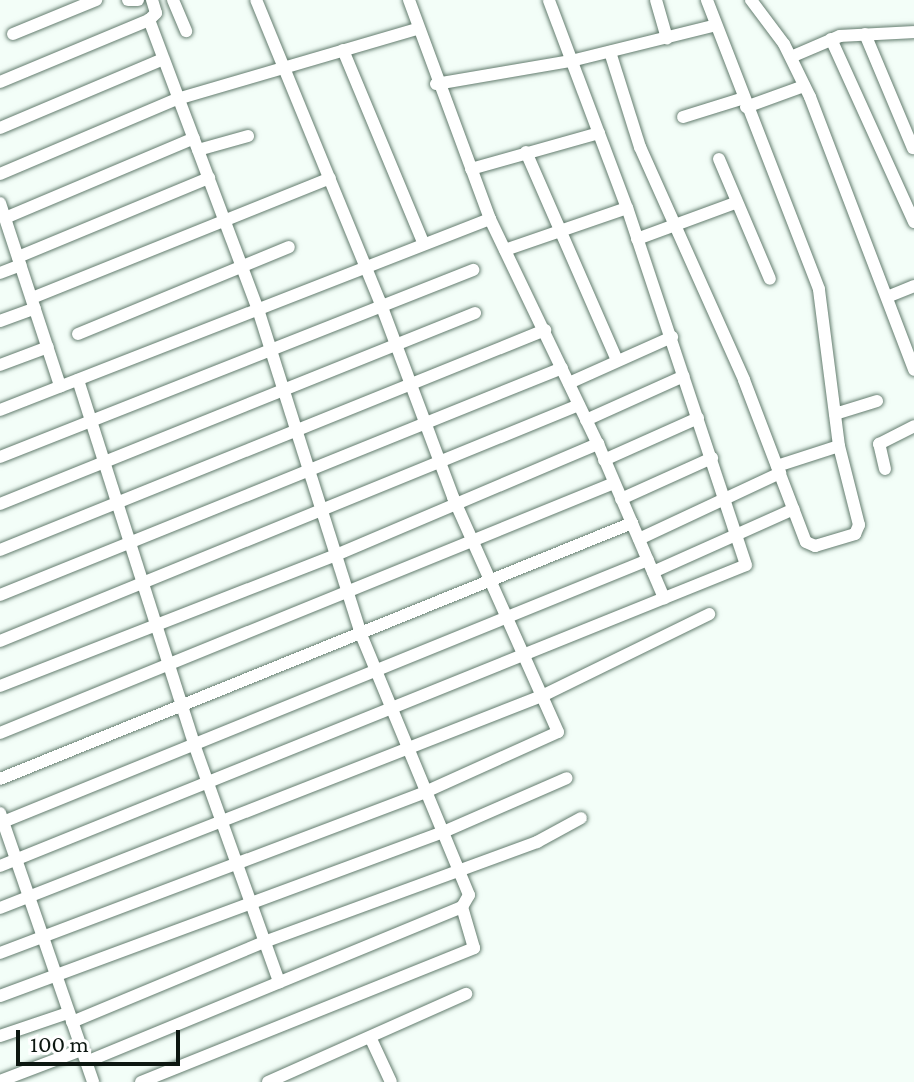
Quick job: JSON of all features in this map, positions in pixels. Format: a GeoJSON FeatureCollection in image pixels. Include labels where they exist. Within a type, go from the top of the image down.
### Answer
{"type":"FeatureCollection","features":[{"type":"Feature","properties":{"kind":"street"},"geometry":{"type":"LineString","coordinates":[[13,34],[96,0]]}},
{"type":"Feature","properties":{"kind":"street"},"geometry":{"type":"LineString","coordinates":[[128,0],[138,0]]}},
{"type":"Feature","properties":{"kind":"street"},"geometry":{"type":"LineString","coordinates":[[0,82],[149,20],[156,13],[152,0]]}},
{"type":"Feature","properties":{"kind":"street"},"geometry":{"type":"LineString","coordinates":[[173,0],[186,31]]}},
{"type":"Feature","properties":{"kind":"street"},"geometry":{"type":"LineString","coordinates":[[0,953],[235,861],[423,793],[556,736],[557,725],[456,503],[382,305],[256,0]]}},
{"type":"Feature","properties":{"kind":"street"},"geometry":{"type":"LineString","coordinates":[[409,0],[436,84],[490,219],[598,444],[664,598]]}},
{"type":"Feature","properties":{"kind":"street"},"geometry":{"type":"LineString","coordinates":[[0,866],[392,712],[746,565],[672,337],[549,0]]}},
{"type":"Feature","properties":{"kind":"street"},"geometry":{"type":"LineString","coordinates":[[656,0],[667,38]]}},
{"type":"Feature","properties":{"kind":"street"},"geometry":{"type":"LineString","coordinates":[[610,52],[640,147],[810,545],[858,532],[839,446],[819,289],[707,0]]}},
{"type":"Feature","properties":{"kind":"street"},"geometry":{"type":"LineString","coordinates":[[751,0],[791,57],[804,86],[914,370]]}},
{"type":"Feature","properties":{"kind":"street"},"geometry":{"type":"LineString","coordinates":[[0,1081],[84,1056],[279,982],[462,907],[469,895],[423,793],[361,634],[257,307],[149,20]]}},
{"type":"Feature","properties":{"kind":"street"},"geometry":{"type":"LineString","coordinates":[[436,84],[571,61],[716,25]]}},
{"type":"Feature","properties":{"kind":"street"},"geometry":{"type":"LineString","coordinates":[[0,174],[177,99],[286,70],[417,29]]}},
{"type":"Feature","properties":{"kind":"street"},"geometry":{"type":"LineString","coordinates":[[791,57],[831,39],[914,32]]}},
{"type":"Feature","properties":{"kind":"street"},"geometry":{"type":"LineString","coordinates":[[865,34],[913,148]]}},
{"type":"Feature","properties":{"kind":"street"},"geometry":{"type":"LineString","coordinates":[[831,39],[914,222]]}},
{"type":"Feature","properties":{"kind":"street"},"geometry":{"type":"LineString","coordinates":[[343,50],[423,242]]}},
{"type":"Feature","properties":{"kind":"street"},"geometry":{"type":"LineString","coordinates":[[0,128],[163,59]]}},
{"type":"Feature","properties":{"kind":"street"},"geometry":{"type":"LineString","coordinates":[[683,117],[804,86]]}},
{"type":"Feature","properties":{"kind":"street"},"geometry":{"type":"LineString","coordinates":[[471,169],[599,133]]}},
{"type":"Feature","properties":{"kind":"street"},"geometry":{"type":"LineString","coordinates":[[4,224],[196,144],[248,136]]}},
{"type":"Feature","properties":{"kind":"street"},"geometry":{"type":"LineString","coordinates":[[526,152],[617,360]]}},
{"type":"Feature","properties":{"kind":"street"},"geometry":{"type":"LineString","coordinates":[[719,159],[735,203],[770,279]]}},
{"type":"Feature","properties":{"kind":"street"},"geometry":{"type":"LineString","coordinates":[[0,273],[20,261],[209,178]]}},
{"type":"Feature","properties":{"kind":"street"},"geometry":{"type":"LineString","coordinates":[[0,321],[225,219],[330,178]]}},
{"type":"Feature","properties":{"kind":"street"},"geometry":{"type":"LineString","coordinates":[[0,203],[4,224],[20,261],[60,386]]}},
{"type":"Feature","properties":{"kind":"street"},"geometry":{"type":"LineString","coordinates":[[637,239],[676,228],[735,203]]}},
{"type":"Feature","properties":{"kind":"street"},"geometry":{"type":"LineString","coordinates":[[505,250],[627,208]]}},
{"type":"Feature","properties":{"kind":"street"},"geometry":{"type":"LineString","coordinates":[[0,410],[365,264],[490,219]]}},
{"type":"Feature","properties":{"kind":"street"},"geometry":{"type":"LineString","coordinates":[[78,334],[289,247]]}},
{"type":"Feature","properties":{"kind":"street"},"geometry":{"type":"LineString","coordinates":[[0,457],[473,270]]}},
{"type":"Feature","properties":{"kind":"street"},"geometry":{"type":"LineString","coordinates":[[887,297],[914,286]]}},
{"type":"Feature","properties":{"kind":"street"},"geometry":{"type":"LineString","coordinates":[[0,504],[285,392],[475,313]]}},
{"type":"Feature","properties":{"kind":"street"},"geometry":{"type":"LineString","coordinates":[[0,550],[545,330]]}},
{"type":"Feature","properties":{"kind":"street"},"geometry":{"type":"LineString","coordinates":[[569,383],[672,337]]}},
{"type":"Feature","properties":{"kind":"street"},"geometry":{"type":"LineString","coordinates":[[0,365],[48,347]]}},
{"type":"Feature","properties":{"kind":"street"},"geometry":{"type":"LineString","coordinates":[[0,595],[426,426],[562,368]]}},
{"type":"Feature","properties":{"kind":"street"},"geometry":{"type":"LineString","coordinates":[[586,420],[684,376]]}},
{"type":"Feature","properties":{"kind":"street"},"geometry":{"type":"LineString","coordinates":[[78,380],[120,502],[195,747],[279,982]]}},
{"type":"Feature","properties":{"kind":"street"},"geometry":{"type":"LineString","coordinates":[[835,414],[877,401]]}},
{"type":"Feature","properties":{"kind":"street"},"geometry":{"type":"LineString","coordinates":[[0,641],[441,465],[579,405]]}},
{"type":"Feature","properties":{"kind":"street"},"geometry":{"type":"LineString","coordinates":[[604,460],[698,418]]}},
{"type":"Feature","properties":{"kind":"street"},"geometry":{"type":"LineString","coordinates":[[885,469],[879,444],[914,426]]}},
{"type":"Feature","properties":{"kind":"street"},"geometry":{"type":"LineString","coordinates":[[0,686],[336,555],[598,444]]}},
{"type":"Feature","properties":{"kind":"street"},"geometry":{"type":"LineString","coordinates":[[639,539],[778,469],[839,446]]}},
{"type":"Feature","properties":{"kind":"street"},"geometry":{"type":"LineString","coordinates":[[621,499],[712,458]]}},
{"type":"Feature","properties":{"kind":"street"},"geometry":{"type":"LineString","coordinates":[[0,733],[349,594],[614,483]]}},
{"type":"Feature","properties":{"kind":"street"},"geometry":{"type":"LineString","coordinates":[[93,1082],[2,823],[510,618],[737,536],[794,509]]}},
{"type":"Feature","properties":{"kind":"street"},"geometry":{"type":"LineString","coordinates":[[0,779],[632,523]]}},
{"type":"Feature","properties":{"kind":"street"},"geometry":{"type":"LineString","coordinates":[[0,908],[544,695],[709,614]]}},
{"type":"Feature","properties":{"kind":"street"},"geometry":{"type":"LineString","coordinates":[[0,996],[441,833],[567,778]]}},
{"type":"Feature","properties":{"kind":"street"},"geometry":{"type":"LineString","coordinates":[[0,1036],[70,1018],[457,869],[537,842],[581,818]]}},
{"type":"Feature","properties":{"kind":"street"},"geometry":{"type":"LineString","coordinates":[[141,1082],[464,954],[477,944],[462,907]]}},
{"type":"Feature","properties":{"kind":"street"},"geometry":{"type":"LineString","coordinates":[[268,1082],[371,1039],[466,994]]}},
{"type":"Feature","properties":{"kind":"street"},"geometry":{"type":"LineString","coordinates":[[371,1039],[391,1082]]}}]}
